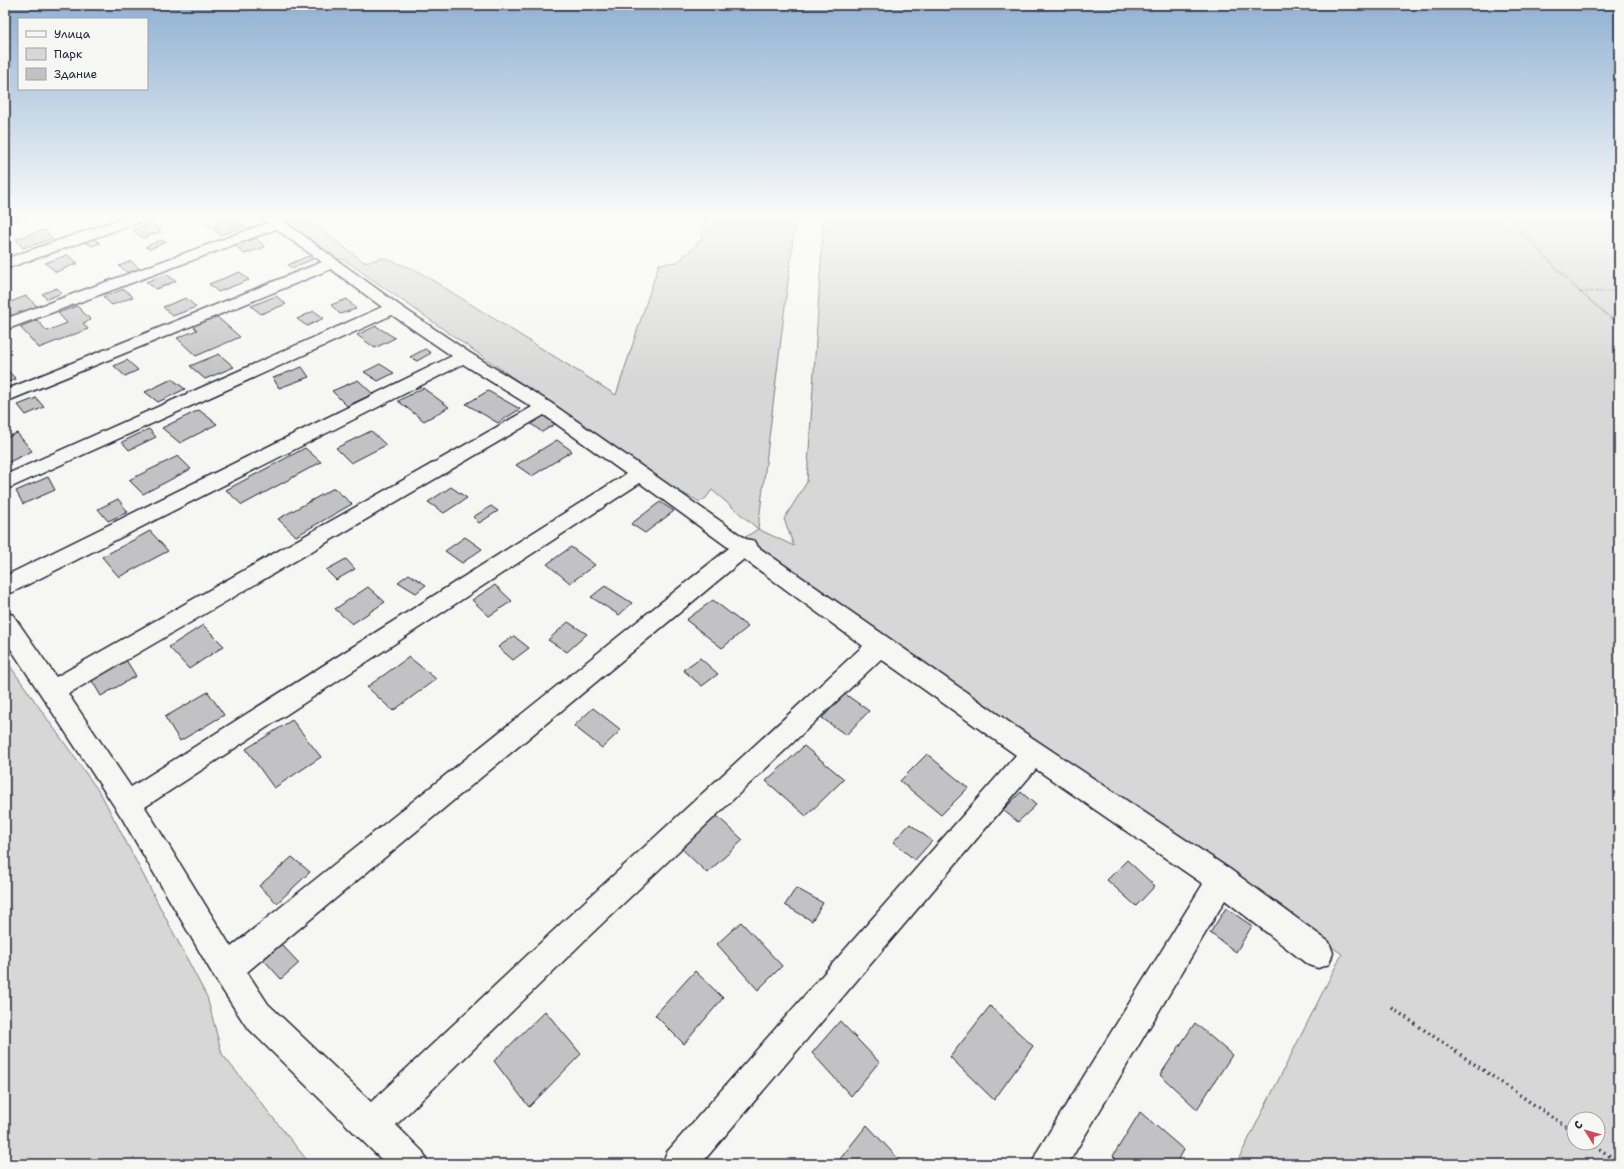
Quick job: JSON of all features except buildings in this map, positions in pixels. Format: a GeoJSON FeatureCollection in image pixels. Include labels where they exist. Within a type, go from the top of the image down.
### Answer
{"type":"FeatureCollection","features":[{"type":"Feature","properties":{"kind":"street"},"geometry":{"type":"LineString","coordinates":[[5,325],[145,270]]}},
{"type":"Feature","properties":{"kind":"street"},"geometry":{"type":"LineString","coordinates":[[5,396],[317,270]]}},
{"type":"Feature","properties":{"kind":"street"},"geometry":{"type":"LineString","coordinates":[[342,270],[393,308],[464,357],[545,407],[746,547],[879,645],[1034,753],[1221,880],[1318,953]]}},
{"type":"Feature","properties":{"kind":"street"},"geometry":{"type":"LineString","coordinates":[[5,482],[393,308]]}},
{"type":"Feature","properties":{"kind":"street"},"geometry":{"type":"LineString","coordinates":[[5,586],[464,357]]}},
{"type":"Feature","properties":{"kind":"street"},"geometry":{"type":"LineString","coordinates":[[52,691],[545,407]]}},
{"type":"Feature","properties":{"kind":"street"},"geometry":{"type":"LineString","coordinates":[[127,804],[640,474]]}},
{"type":"Feature","properties":{"kind":"street"},"geometry":{"type":"LineString","coordinates":[[227,969],[746,547]]}},
{"type":"Feature","properties":{"kind":"street"},"geometry":{"type":"LineString","coordinates":[[5,622],[127,804],[227,969],[257,1015],[411,1164]]}},
{"type":"Feature","properties":{"kind":"street"},"geometry":{"type":"LineString","coordinates":[[372,1125],[578,927],[868,657],[879,645]]}},
{"type":"Feature","properties":{"kind":"street"},"geometry":{"type":"LineString","coordinates":[[679,1164],[1034,753]]}},
{"type":"Feature","properties":{"kind":"street"},"geometry":{"type":"LineString","coordinates":[[1049,1164],[1221,880]]}},
{"type":"Feature","properties":{"kind":"path"},"geometry":{"type":"LineString","coordinates":[[1558,270],[1580,292],[1619,326]]}},
{"type":"Feature","properties":{"kind":"path"},"geometry":{"type":"LineString","coordinates":[[1580,292],[1619,291]]}},
{"type":"Feature","properties":{"kind":"path"},"geometry":{"type":"LineString","coordinates":[[1392,1008],[1566,1127]]}},
{"type":"Feature","properties":{"kind":"path"},"geometry":{"type":"LineString","coordinates":[[1602,1151],[1619,1162]]}},
{"type":"Feature","properties":{"kind":"green space"},"geometry":{"type":"Polygon","coordinates":[[[358,270],[416,270],[616,395],[657,270],[789,270],[758,529],[712,490],[706,498],[700,502],[665,484],[358,270]]]}},
{"type":"Feature","properties":{"kind":"green space"},"geometry":{"type":"Polygon","coordinates":[[[821,270],[1619,270],[1619,1164],[1236,1164],[1342,954],[744,538],[758,529],[794,546],[784,519],[807,482],[821,270]]]}},
{"type":"Feature","properties":{"kind":"green space"},"geometry":{"type":"Polygon","coordinates":[[[5,659],[102,796],[207,997],[222,1054],[310,1164],[5,1164],[5,659]]]}}]}
